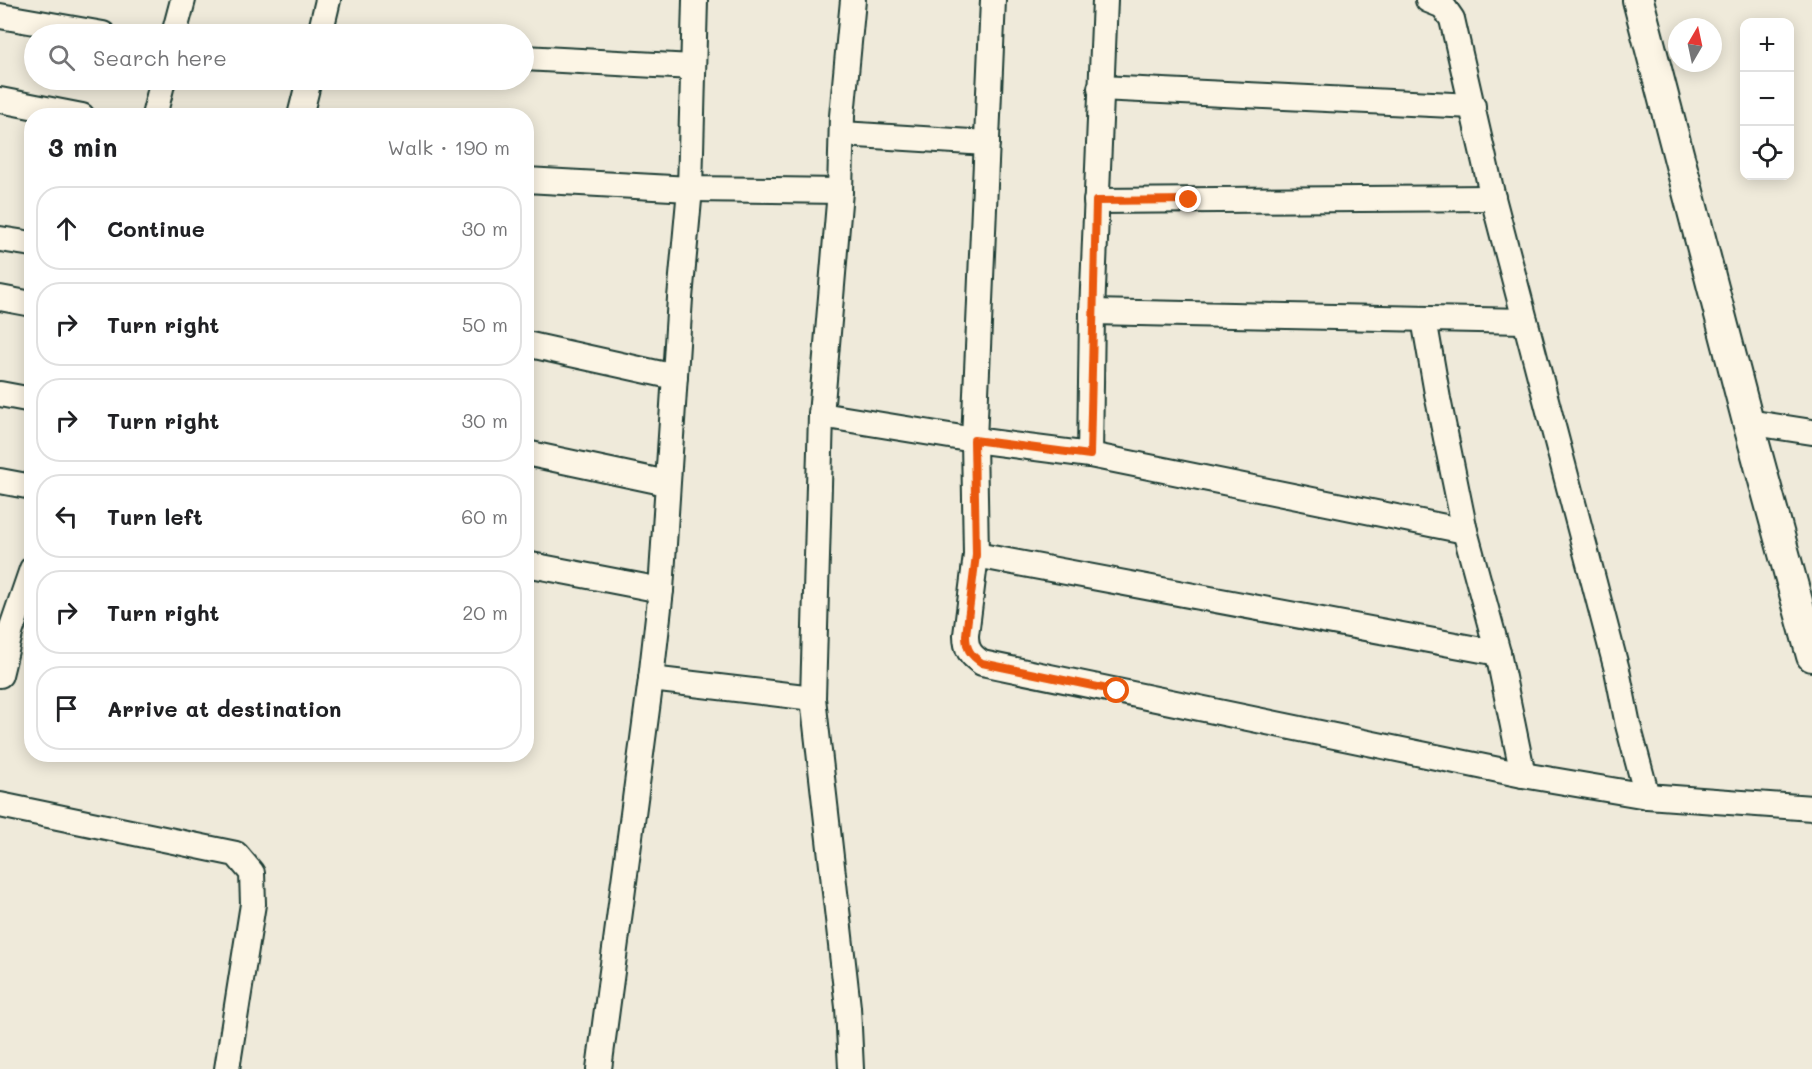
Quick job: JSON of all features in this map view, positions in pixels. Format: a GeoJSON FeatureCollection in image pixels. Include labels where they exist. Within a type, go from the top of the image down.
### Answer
{"type":"FeatureCollection","features":[{"type":"Feature","properties":{"kind":"street"},"geometry":{"type":"LineString","coordinates":[[177,24],[183,0]]}},
{"type":"Feature","properties":{"kind":"street"},"geometry":{"type":"LineString","coordinates":[[322,24],[328,0]]}},
{"type":"Feature","properties":{"kind":"street"},"geometry":{"type":"LineString","coordinates":[[598,1069],[651,680],[661,590],[690,189],[695,0]]}},
{"type":"Feature","properties":{"kind":"street"},"geometry":{"type":"LineString","coordinates":[[851,1069],[848,1006],[813,698],[821,415],[853,0]]}},
{"type":"Feature","properties":{"kind":"street"},"geometry":{"type":"LineString","coordinates":[[993,0],[974,440],[976,555],[966,644],[970,656],[982,663],[1523,775],[1647,796],[1812,808]]}},
{"type":"Feature","properties":{"kind":"street"},"geometry":{"type":"LineString","coordinates":[[1090,455],[1092,312],[1105,0]]}},
{"type":"Feature","properties":{"kind":"street"},"geometry":{"type":"LineString","coordinates":[[1428,0],[1443,6],[1452,19],[1493,198],[1614,659],[1628,725],[1647,796]]}},
{"type":"Feature","properties":{"kind":"street"},"geometry":{"type":"LineString","coordinates":[[1638,0],[1748,422],[1812,656]]}},
{"type":"Feature","properties":{"kind":"street"},"geometry":{"type":"LineString","coordinates":[[0,16],[46,24]]}},
{"type":"Feature","properties":{"kind":"street"},"geometry":{"type":"LineString","coordinates":[[534,59],[693,67]]}},
{"type":"Feature","properties":{"kind":"street"},"geometry":{"type":"LineString","coordinates":[[1100,88],[1473,106]]}},
{"type":"Feature","properties":{"kind":"street"},"geometry":{"type":"LineString","coordinates":[[156,108],[160,90]]}},
{"type":"Feature","properties":{"kind":"street"},"geometry":{"type":"LineString","coordinates":[[302,108],[306,90]]}},
{"type":"Feature","properties":{"kind":"street"},"geometry":{"type":"LineString","coordinates":[[0,100],[41,108]]}},
{"type":"Feature","properties":{"kind":"street"},"geometry":{"type":"LineString","coordinates":[[842,134],[987,143]]}},
{"type":"Feature","properties":{"kind":"street"},"geometry":{"type":"LineString","coordinates":[[534,180],[690,189],[840,191]]}},
{"type":"Feature","properties":{"kind":"street"},"geometry":{"type":"LineString","coordinates":[[1096,201],[1493,198]]}},
{"type":"Feature","properties":{"kind":"street"},"geometry":{"type":"LineString","coordinates":[[0,239],[24,243]]}},
{"type":"Feature","properties":{"kind":"street"},"geometry":{"type":"LineString","coordinates":[[0,298],[24,302]]}},
{"type":"Feature","properties":{"kind":"street"},"geometry":{"type":"LineString","coordinates":[[1092,312],[1526,321]]}},
{"type":"Feature","properties":{"kind":"street"},"geometry":{"type":"LineString","coordinates":[[1424,319],[1465,531],[1498,653],[1523,775]]}},
{"type":"Feature","properties":{"kind":"street"},"geometry":{"type":"LineString","coordinates":[[534,346],[675,377]]}},
{"type":"Feature","properties":{"kind":"street"},"geometry":{"type":"LineString","coordinates":[[0,394],[24,398]]}},
{"type":"Feature","properties":{"kind":"street"},"geometry":{"type":"LineString","coordinates":[[821,415],[974,440],[1090,455],[1465,531]]}},
{"type":"Feature","properties":{"kind":"street"},"geometry":{"type":"LineString","coordinates":[[1748,422],[1812,432]]}},
{"type":"Feature","properties":{"kind":"street"},"geometry":{"type":"LineString","coordinates":[[534,455],[667,483]]}},
{"type":"Feature","properties":{"kind":"street"},"geometry":{"type":"LineString","coordinates":[[0,480],[24,485]]}},
{"type":"Feature","properties":{"kind":"street"},"geometry":{"type":"LineString","coordinates":[[976,555],[1498,653]]}},
{"type":"Feature","properties":{"kind":"street"},"geometry":{"type":"LineString","coordinates":[[534,566],[661,590]]}},
{"type":"Feature","properties":{"kind":"street"},"geometry":{"type":"LineString","coordinates":[[0,675],[11,630],[24,592]]}},
{"type":"Feature","properties":{"kind":"street"},"geometry":{"type":"LineString","coordinates":[[651,680],[813,698]]}},
{"type":"Feature","properties":{"kind":"street"},"geometry":{"type":"LineString","coordinates":[[0,805],[236,854],[252,873],[253,903],[227,1069]]}},
{"type":"Feature","properties":{"kind":"route"},"geometry":{"type":"LineString","coordinates":[[1117,691],[982,663],[970,656],[966,635],[976,555],[974,440],[1090,455],[1096,201],[1189,200]]}}]}
